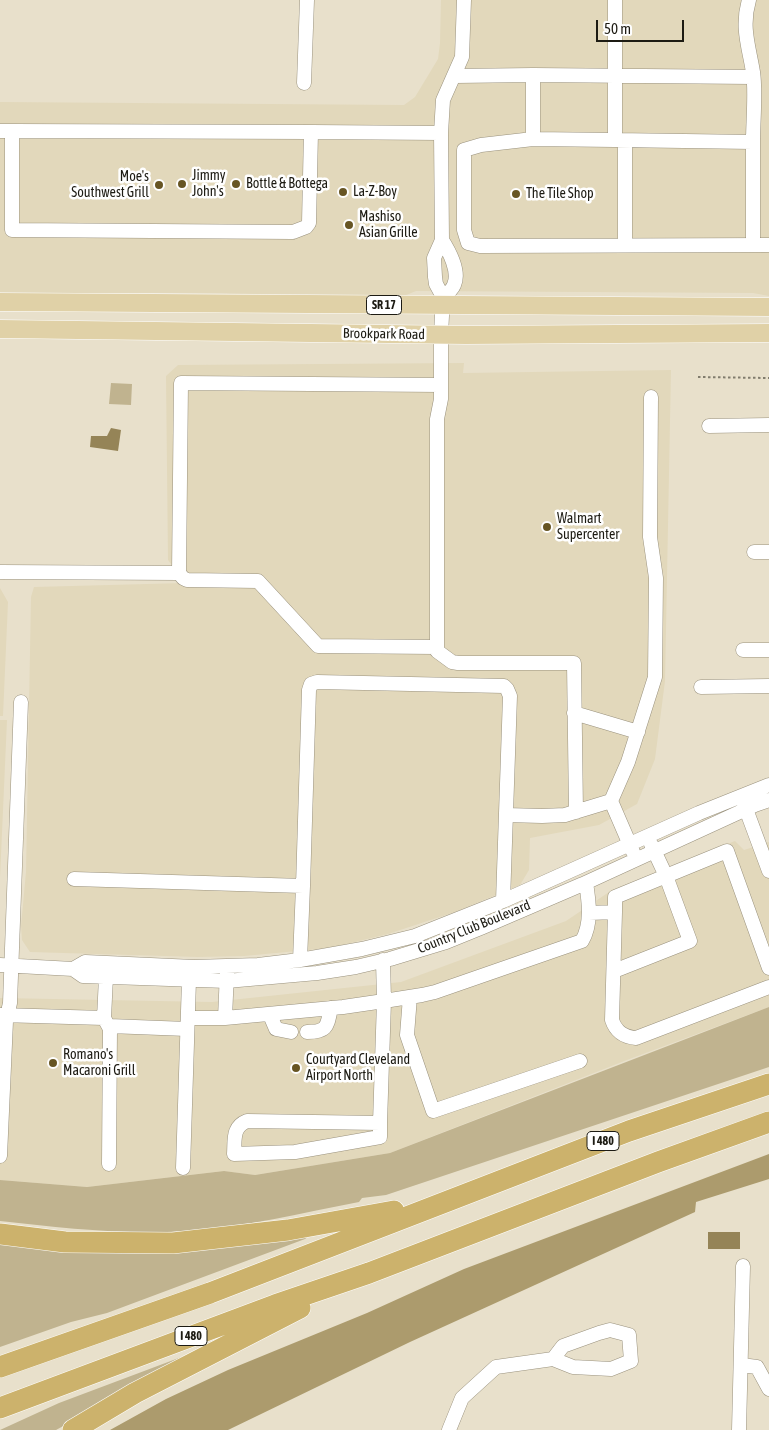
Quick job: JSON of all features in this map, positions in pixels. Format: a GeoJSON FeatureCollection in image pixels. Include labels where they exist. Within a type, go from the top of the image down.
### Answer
{"type":"FeatureCollection","features":[{"type":"Feature","properties":{"kind":"highway","name":"I 480"},"geometry":{"type":"LineString","coordinates":[[0,1367],[210,1293],[629,1131],[769,1084]]}},
{"type":"Feature","properties":{"kind":"highway","name":"I 480"},"geometry":{"type":"LineString","coordinates":[[0,1408],[275,1305],[369,1273],[658,1162],[769,1122]]}},
{"type":"Feature","properties":{"kind":"highway"},"geometry":{"type":"LineString","coordinates":[[0,1234],[66,1242],[174,1243],[288,1230],[439,1204]]}},
{"type":"Feature","properties":{"kind":"highway"},"geometry":{"type":"LineString","coordinates":[[73,1430],[135,1393],[369,1273]]}},
{"type":"Feature","properties":{"kind":"main road","name":"Brookpark Road"},"geometry":{"type":"LineString","coordinates":[[0,302],[443,302],[769,307]]}},
{"type":"Feature","properties":{"kind":"main road","name":"Brookpark Road"},"geometry":{"type":"LineString","coordinates":[[0,329],[441,334],[769,333]]}},
{"type":"Feature","properties":{"kind":"street"},"geometry":{"type":"LineString","coordinates":[[304,83],[307,0]]}},
{"type":"Feature","properties":{"kind":"street"},"geometry":{"type":"LineString","coordinates":[[464,0],[462,57],[443,100],[441,133],[442,240],[434,258],[436,284],[443,302],[441,399],[436,419],[437,651],[444,658],[458,663],[574,663],[576,812]]}},
{"type":"Feature","properties":{"kind":"street"},"geometry":{"type":"LineString","coordinates":[[615,0],[615,76],[620,141],[624,245]]}},
{"type":"Feature","properties":{"kind":"street"},"geometry":{"type":"LineString","coordinates":[[749,0],[746,21],[746,45],[753,77],[753,245]]}},
{"type":"Feature","properties":{"kind":"street"},"geometry":{"type":"LineString","coordinates":[[533,75],[533,140]]}},
{"type":"Feature","properties":{"kind":"street"},"geometry":{"type":"LineString","coordinates":[[455,76],[753,77]]}},
{"type":"Feature","properties":{"kind":"street"},"geometry":{"type":"LineString","coordinates":[[311,132],[309,223],[293,232],[12,230],[6,131],[311,132],[441,133]]}},
{"type":"Feature","properties":{"kind":"street"},"geometry":{"type":"LineString","coordinates":[[753,142],[533,140],[479,146],[464,150],[464,230],[468,243],[480,246],[769,245]]}},
{"type":"Feature","properties":{"kind":"street"},"geometry":{"type":"LineString","coordinates":[[442,240],[452,257],[455,275],[454,285],[443,302]]}},
{"type":"Feature","properties":{"kind":"street"},"geometry":{"type":"LineString","coordinates":[[437,647],[318,646],[258,581],[188,580],[183,578],[179,573],[181,383],[441,385]]}},
{"type":"Feature","properties":{"kind":"street"},"geometry":{"type":"LineString","coordinates":[[637,859],[611,801],[628,762],[656,669],[656,578],[650,537],[651,397]]}},
{"type":"Feature","properties":{"kind":"street"},"geometry":{"type":"LineString","coordinates":[[709,426],[769,425]]}},
{"type":"Feature","properties":{"kind":"street"},"geometry":{"type":"LineString","coordinates":[[754,552],[769,552]]}},
{"type":"Feature","properties":{"kind":"street"},"geometry":{"type":"LineString","coordinates":[[0,572],[179,573]]}},
{"type":"Feature","properties":{"kind":"street"},"geometry":{"type":"LineString","coordinates":[[742,650],[769,650]]}},
{"type":"Feature","properties":{"kind":"street"},"geometry":{"type":"LineString","coordinates":[[300,960],[309,690],[311,684],[317,682],[504,686],[507,689],[510,696],[503,901]]}},
{"type":"Feature","properties":{"kind":"street"},"geometry":{"type":"LineString","coordinates":[[701,687],[769,686]]}},
{"type":"Feature","properties":{"kind":"street"},"geometry":{"type":"LineString","coordinates":[[0,1156],[6,1021],[4,1015],[10,1003],[6,965],[20,702]]}},
{"type":"Feature","properties":{"kind":"street"},"geometry":{"type":"LineString","coordinates":[[574,713],[638,732]]}},
{"type":"Feature","properties":{"kind":"street","name":"Country Club Boulevard"},"geometry":{"type":"LineString","coordinates":[[6,965],[73,969],[83,976],[226,981],[318,973],[356,967],[446,942],[586,883],[655,851],[744,802],[769,785]]}},
{"type":"Feature","properties":{"kind":"street","name":"Country Club Boulevard"},"geometry":{"type":"LineString","coordinates":[[73,969],[85,962],[194,967],[258,965],[362,949],[416,936],[503,901],[648,836],[744,802],[769,800]]}},
{"type":"Feature","properties":{"kind":"street"},"geometry":{"type":"LineString","coordinates":[[506,815],[565,815],[611,801]]}},
{"type":"Feature","properties":{"kind":"street"},"geometry":{"type":"LineString","coordinates":[[744,802],[768,868]]}},
{"type":"Feature","properties":{"kind":"street"},"geometry":{"type":"LineString","coordinates":[[614,971],[690,941],[666,876],[648,836]]}},
{"type":"Feature","properties":{"kind":"street"},"geometry":{"type":"LineString","coordinates":[[769,968],[727,851],[615,897],[612,1020],[618,1032],[636,1038],[769,987]]}},
{"type":"Feature","properties":{"kind":"street"},"geometry":{"type":"LineString","coordinates":[[74,879],[303,886]]}},
{"type":"Feature","properties":{"kind":"street"},"geometry":{"type":"LineString","coordinates":[[4,1015],[107,1022],[188,1024],[225,1018],[331,1008],[435,992],[582,941],[585,936],[589,913],[586,883]]}},
{"type":"Feature","properties":{"kind":"street"},"geometry":{"type":"LineString","coordinates":[[589,913],[614,912]]}},
{"type":"Feature","properties":{"kind":"street"},"geometry":{"type":"LineString","coordinates":[[380,1123],[247,1121],[238,1126],[235,1131],[234,1154],[295,1152],[380,1136],[384,1000],[383,960]]}},
{"type":"Feature","properties":{"kind":"street"},"geometry":{"type":"LineString","coordinates":[[225,1018],[227,966]]}},
{"type":"Feature","properties":{"kind":"street"},"geometry":{"type":"LineString","coordinates":[[106,977],[107,1022],[110,1029],[108,1164]]}},
{"type":"Feature","properties":{"kind":"street"},"geometry":{"type":"LineString","coordinates":[[183,1168],[189,980]]}},
{"type":"Feature","properties":{"kind":"street"},"geometry":{"type":"LineString","coordinates":[[410,997],[408,1035],[432,1111],[580,1061]]}},
{"type":"Feature","properties":{"kind":"street"},"geometry":{"type":"LineString","coordinates":[[307,1032],[321,1032],[325,1029],[331,1008]]}},
{"type":"Feature","properties":{"kind":"street"},"geometry":{"type":"LineString","coordinates":[[270,1015],[276,1029],[291,1032]]}},
{"type":"Feature","properties":{"kind":"street"},"geometry":{"type":"LineString","coordinates":[[739,1430],[743,1266]]}},
{"type":"Feature","properties":{"kind":"street"},"geometry":{"type":"LineString","coordinates":[[449,1430],[462,1398],[496,1367],[553,1359],[572,1367],[611,1368],[631,1361],[628,1335],[610,1330],[599,1333],[563,1346],[553,1359]]}},
{"type":"Feature","properties":{"kind":"street"},"geometry":{"type":"LineString","coordinates":[[741,1365],[757,1367],[769,1389]]}},
{"type":"Feature","properties":{"kind":"path"},"geometry":{"type":"LineString","coordinates":[[698,377],[769,378]]}},
{"type":"Feature","properties":{"kind":"shaded area"},"geometry":{"type":"Polygon","coordinates":[[[441,0],[769,0],[769,296],[753,293],[416,291],[399,298],[221,293],[0,293],[0,102],[404,105],[415,97],[438,59],[441,0]]]}},
{"type":"Feature","properties":{"kind":"shaded area"},"geometry":{"type":"Polygon","coordinates":[[[464,363],[463,373],[671,370],[665,681],[655,759],[637,804],[599,825],[530,838],[529,870],[520,885],[455,912],[388,934],[330,948],[244,956],[198,957],[30,952],[22,940],[21,926],[26,872],[31,597],[34,587],[185,583],[168,560],[166,376],[178,365],[464,363]]]}},
{"type":"Feature","properties":{"kind":"shaded area"},"geometry":{"type":"Polygon","coordinates":[[[111,383],[132,384],[131,405],[109,404],[111,383]]]}},
{"type":"Feature","properties":{"kind":"shaded area"},"geometry":{"type":"Polygon","coordinates":[[[111,428],[121,430],[118,451],[90,447],[91,436],[107,436],[111,428]]]}},
{"type":"Feature","properties":{"kind":"shaded area"},"geometry":{"type":"Polygon","coordinates":[[[0,588],[8,602],[3,716],[0,716],[0,588]]]}},
{"type":"Feature","properties":{"kind":"shaded area"},"geometry":{"type":"Polygon","coordinates":[[[0,720],[7,720],[0,878],[0,720]]]}},
{"type":"Feature","properties":{"kind":"shaded area"},"geometry":{"type":"Polygon","coordinates":[[[735,841],[744,850],[769,842],[769,1007],[627,1060],[390,1153],[255,1175],[224,1171],[87,1187],[0,1180],[0,998],[212,1002],[401,982],[566,921],[612,890],[735,841]]]}},
{"type":"Feature","properties":{"kind":"shaded area"},"geometry":{"type":"Polygon","coordinates":[[[769,1007],[769,1067],[386,1195],[362,1198],[359,1202],[273,1219],[186,1231],[116,1231],[0,1221],[0,1180],[87,1187],[224,1171],[255,1175],[390,1153],[769,1007]]]}},
{"type":"Feature","properties":{"kind":"shaded area"},"geometry":{"type":"Polygon","coordinates":[[[769,1154],[769,1179],[696,1202],[695,1212],[410,1342],[228,1430],[110,1430],[166,1399],[228,1370],[367,1313],[464,1269],[769,1154]]]}},
{"type":"Feature","properties":{"kind":"shaded area"},"geometry":{"type":"Polygon","coordinates":[[[313,1232],[305,1239],[107,1313],[71,1322],[0,1347],[0,1242],[313,1232]]]}},
{"type":"Feature","properties":{"kind":"shaded area"},"geometry":{"type":"Polygon","coordinates":[[[708,1232],[740,1232],[740,1249],[708,1249],[708,1232]]]}},
{"type":"Feature","properties":{"kind":"shaded area"},"geometry":{"type":"Polygon","coordinates":[[[208,1347],[56,1430],[0,1430],[59,1403],[208,1347]]]}},
{"type":"Feature","properties":{"kind":"place","name":"Jimmy John's"},"geometry":{"type":"Point","coordinates":[182,184]}},
{"type":"Feature","properties":{"kind":"place","name":"Bottle & Bottega"},"geometry":{"type":"Point","coordinates":[236,184]}},
{"type":"Feature","properties":{"kind":"place","name":"Moe's Southwest Grill"},"geometry":{"type":"Point","coordinates":[159,185]}},
{"type":"Feature","properties":{"kind":"place","name":"La-Z-Boy"},"geometry":{"type":"Point","coordinates":[343,192]}},
{"type":"Feature","properties":{"kind":"place","name":"The Tile Shop"},"geometry":{"type":"Point","coordinates":[516,194]}},
{"type":"Feature","properties":{"kind":"place","name":"Mashiso Asian Grille"},"geometry":{"type":"Point","coordinates":[349,225]}},
{"type":"Feature","properties":{"kind":"place","name":"Walmart Supercenter"},"geometry":{"type":"Point","coordinates":[547,527]}},
{"type":"Feature","properties":{"kind":"place","name":"Romano's Macaroni Grill"},"geometry":{"type":"Point","coordinates":[53,1063]}},
{"type":"Feature","properties":{"kind":"place","name":"Courtyard Cleveland Airport North"},"geometry":{"type":"Point","coordinates":[296,1068]}}]}
